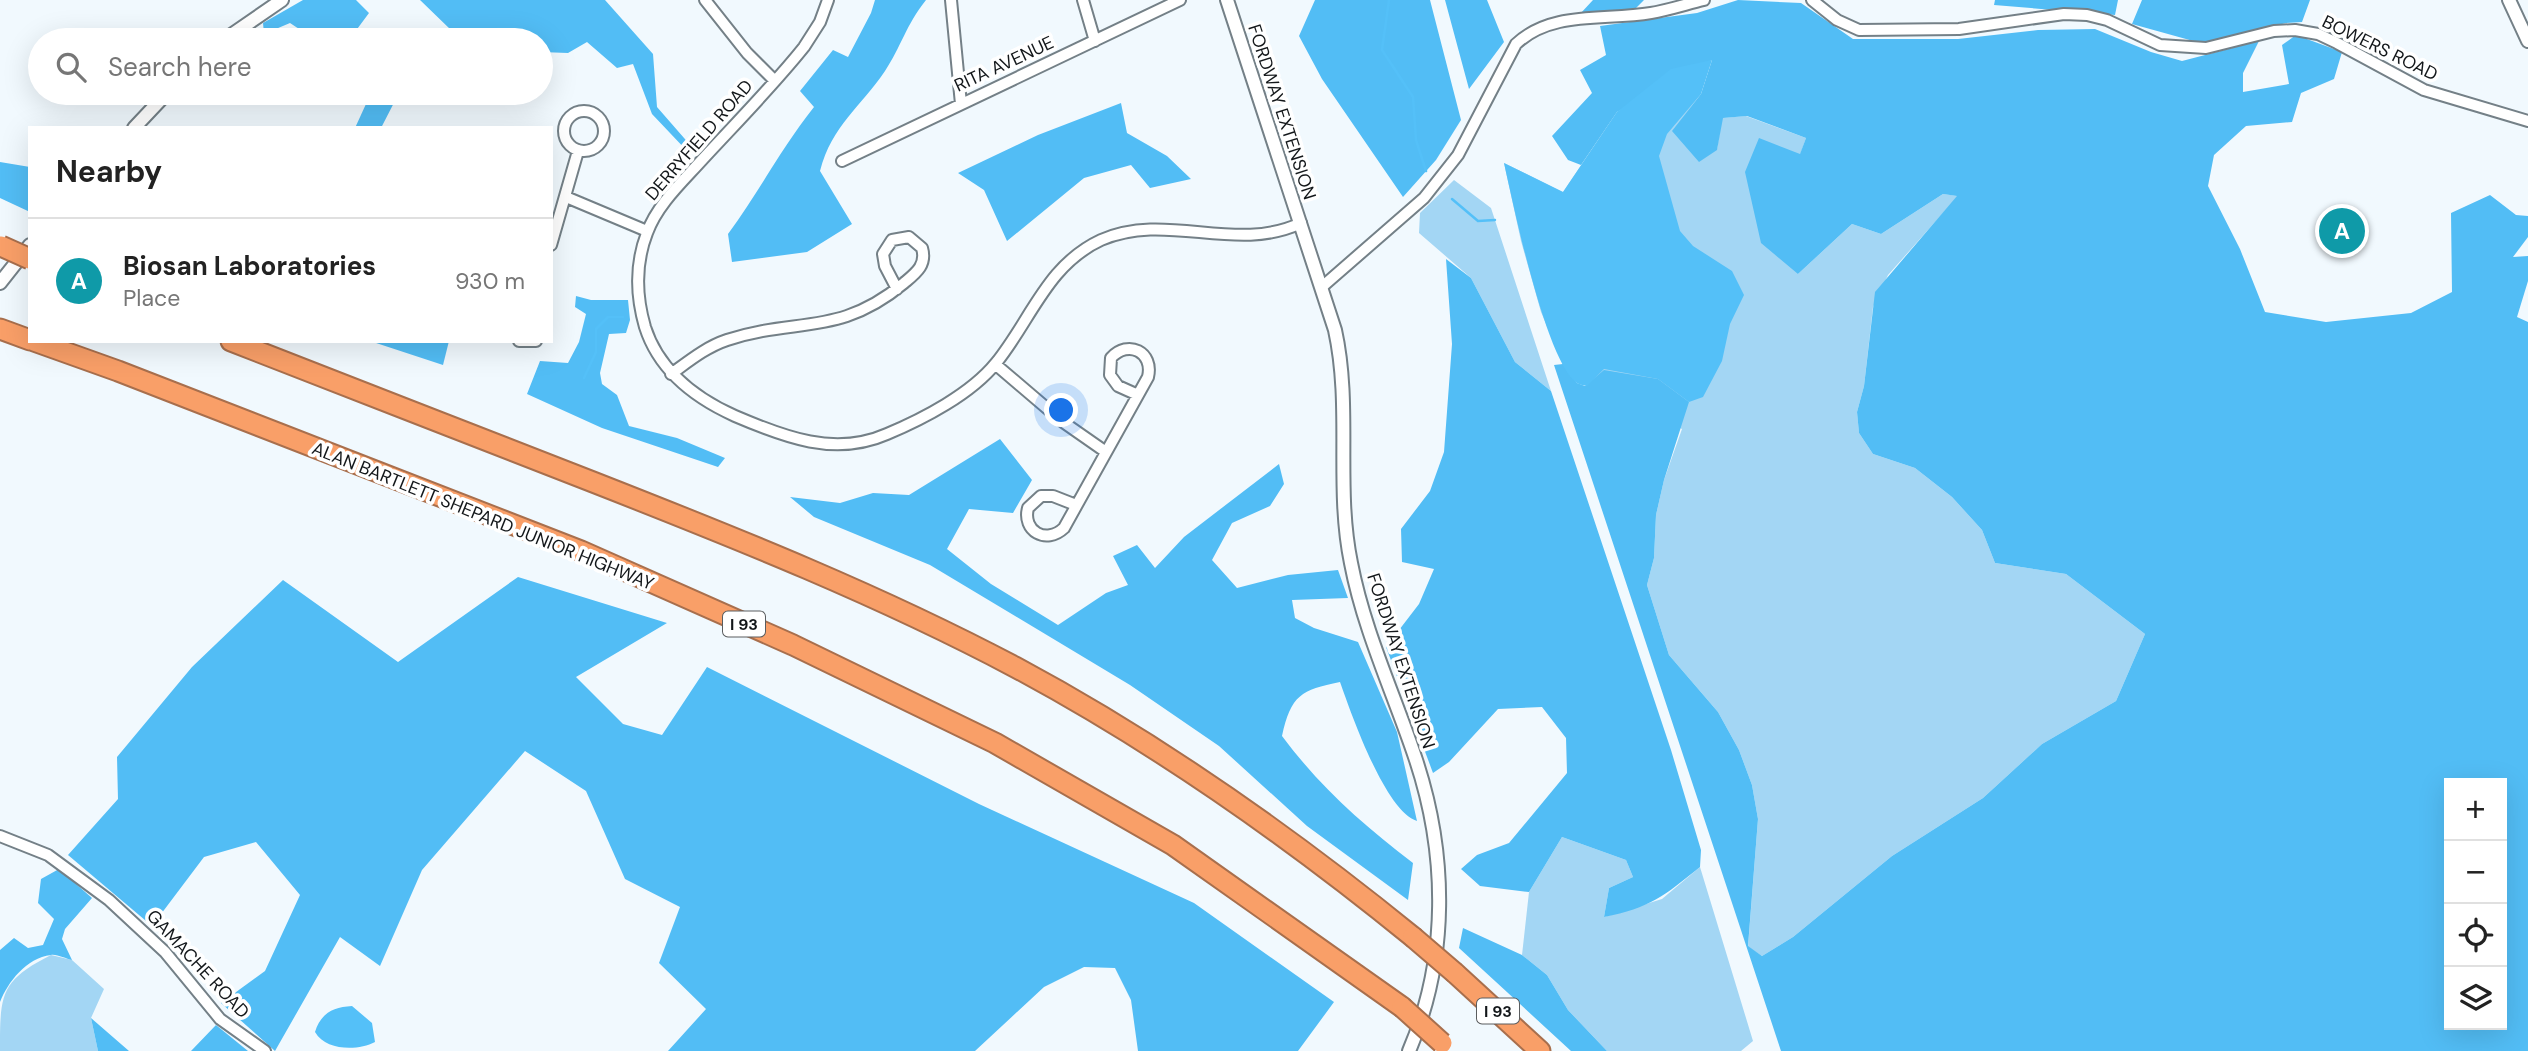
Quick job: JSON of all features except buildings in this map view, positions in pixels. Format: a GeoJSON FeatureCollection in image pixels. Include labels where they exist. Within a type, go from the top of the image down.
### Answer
{"type":"FeatureCollection","features":[{"type":"Feature","properties":{"kind":"highway"},"geometry":{"type":"LineString","coordinates":[[0,245],[28,258]]}},
{"type":"Feature","properties":{"kind":"highway","name":"ALAN BARTLETT SHEPARD JUNIOR HIGHWAY"},"geometry":{"type":"LineString","coordinates":[[40,343],[581,551],[793,645],[960,726],[1083,792],[1173,845],[1402,1007],[1446,1047]]}},
{"type":"Feature","properties":{"kind":"highway","name":"I 93"},"geometry":{"type":"LineString","coordinates":[[236,343],[775,554],[949,633],[1069,697],[1184,768],[1304,851],[1413,937],[1540,1051]]}},
{"type":"Feature","properties":{"kind":"street"},"geometry":{"type":"LineString","coordinates":[[241,28],[282,0]]}},
{"type":"Feature","properties":{"kind":"street"},"geometry":{"type":"LineString","coordinates":[[705,0],[747,53],[775,81]]}},
{"type":"Feature","properties":{"kind":"street","name":"DERRYFIELD ROAD"},"geometry":{"type":"LineString","coordinates":[[828,0],[813,35],[775,81],[674,191],[648,231],[638,276],[639,303],[651,343],[671,374],[695,394],[725,412],[783,435],[832,446],[860,443],[891,433],[965,389],[995,363],[1051,279],[1083,250],[1102,240],[1153,228],[1254,237],[1277,233],[1301,223]]}},
{"type":"Feature","properties":{"kind":"street"},"geometry":{"type":"LineString","coordinates":[[951,0],[961,104]]}},
{"type":"Feature","properties":{"kind":"street"},"geometry":{"type":"LineString","coordinates":[[1083,0],[1094,41]]}},
{"type":"Feature","properties":{"kind":"street","name":"RITA AVENUE"},"geometry":{"type":"LineString","coordinates":[[842,160],[1180,0]]}},
{"type":"Feature","properties":{"kind":"street","name":"FORDWAY EXTENSION"},"geometry":{"type":"LineString","coordinates":[[1227,0],[1323,286],[1335,330],[1344,378],[1343,498],[1351,563],[1371,636],[1425,790],[1437,854],[1439,908],[1434,962],[1428,994],[1409,1051]]}},
{"type":"Feature","properties":{"kind":"street"},"geometry":{"type":"LineString","coordinates":[[1323,286],[1424,198],[1458,155],[1516,44],[1525,35],[1542,27],[1568,21],[1651,13],[1704,0]]}},
{"type":"Feature","properties":{"kind":"street","name":"BOWERS ROAD"},"geometry":{"type":"LineString","coordinates":[[1812,0],[1837,20],[1859,30],[1959,29],[2064,14],[2087,15],[2107,20],[2160,45],[2206,48],[2274,31],[2295,30],[2318,34],[2424,90],[2528,121]]}},
{"type":"Feature","properties":{"kind":"street"},"geometry":{"type":"LineString","coordinates":[[2508,0],[2528,41]]}},
{"type":"Feature","properties":{"kind":"street"},"geometry":{"type":"LineString","coordinates":[[136,126],[155,105]]}},
{"type":"Feature","properties":{"kind":"street"},"geometry":{"type":"LineString","coordinates":[[553,239],[578,151]]}},
{"type":"Feature","properties":{"kind":"street"},"geometry":{"type":"LineString","coordinates":[[566,197],[648,231]]}},
{"type":"Feature","properties":{"kind":"street"},"geometry":{"type":"LineString","coordinates":[[671,374],[704,350],[724,341],[832,323],[866,309],[897,289],[917,272],[924,261],[920,244],[909,237],[892,240],[883,254],[885,266],[897,289]]}},
{"type":"Feature","properties":{"kind":"street"},"geometry":{"type":"LineString","coordinates":[[0,283],[28,248]]}},
{"type":"Feature","properties":{"kind":"street"},"geometry":{"type":"LineString","coordinates":[[1076,505],[1049,495],[1037,498],[1028,508],[1028,526],[1039,534],[1052,536],[1064,528],[1138,395],[1149,373],[1148,360],[1139,351],[1121,350],[1110,362],[1110,375],[1118,386],[1138,395]]}},
{"type":"Feature","properties":{"kind":"street"},"geometry":{"type":"LineString","coordinates":[[995,363],[1063,422],[1106,452]]}},
{"type":"Feature","properties":{"kind":"street","name":"GAMACHE ROAD"},"geometry":{"type":"LineString","coordinates":[[0,836],[48,855],[109,900],[166,952],[220,1019],[265,1051]]}},
{"type":"Feature","properties":{"kind":"shaded area"},"geometry":{"type":"Polygon","coordinates":[[[303,0],[356,0],[369,13],[358,28],[299,28],[290,23],[278,28],[263,28],[263,23],[303,0]]]}},
{"type":"Feature","properties":{"kind":"shaded area"},"geometry":{"type":"Polygon","coordinates":[[[420,0],[605,0],[653,54],[657,107],[691,146],[688,152],[652,114],[633,64],[617,68],[587,42],[568,53],[553,52],[553,28],[449,28],[420,0]]]}},
{"type":"Feature","properties":{"kind":"shaded area"},"geometry":{"type":"Polygon","coordinates":[[[875,0],[926,0],[913,18],[885,71],[839,129],[825,155],[820,171],[852,224],[807,252],[732,262],[728,234],[814,107],[800,91],[833,50],[848,57],[875,0]]]}},
{"type":"Feature","properties":{"kind":"shaded area"},"geometry":{"type":"Polygon","coordinates":[[[1315,0],[1430,0],[1461,120],[1436,160],[1403,197],[1322,79],[1299,36],[1315,0]]]}},
{"type":"Feature","properties":{"kind":"shaded area"},"geometry":{"type":"Polygon","coordinates":[[[1445,0],[1487,0],[1504,42],[1469,89],[1445,0]]]}},
{"type":"Feature","properties":{"kind":"shaded area"},"geometry":{"type":"Polygon","coordinates":[[[1593,0],[1644,0],[1635,9],[1580,14],[1593,0]]]}},
{"type":"Feature","properties":{"kind":"shaded area"},"geometry":{"type":"Polygon","coordinates":[[[1738,0],[1801,3],[1853,39],[1958,39],[2038,30],[2095,29],[2151,52],[2182,61],[2259,41],[2243,73],[2243,92],[2289,84],[2282,45],[2296,35],[2342,52],[2334,79],[2301,93],[2292,122],[2246,126],[2214,155],[2208,186],[2240,249],[2265,312],[2326,322],[2411,313],[2452,292],[2451,213],[2490,195],[2516,215],[2528,216],[2528,237],[2513,257],[2528,256],[2528,281],[2517,317],[2528,322],[2528,1051],[1781,1051],[1554,365],[1563,364],[1577,383],[1585,386],[1604,370],[1658,379],[1689,402],[1664,480],[1656,515],[1654,558],[1647,585],[1669,655],[1718,712],[1739,750],[1752,785],[1758,819],[1748,946],[1762,956],[1793,937],[1892,856],[1983,798],[2042,744],[2116,701],[2145,634],[2066,574],[1995,563],[1982,530],[1952,497],[1915,468],[1873,454],[1859,433],[1857,412],[1864,386],[1875,292],[1957,196],[1943,194],[1881,234],[1852,224],[1798,274],[1761,243],[1745,172],[1759,138],[1800,154],[1806,138],[1747,116],[1723,118],[1717,150],[1699,162],[1672,131],[1701,94],[1712,60],[1617,112],[1581,165],[1568,160],[1552,136],[1592,93],[1580,70],[1606,55],[1600,26],[1697,13],[1738,0]]]}},
{"type":"Feature","properties":{"kind":"shaded area"},"geometry":{"type":"Polygon","coordinates":[[[1995,0],[2118,0],[2115,15],[1994,5],[1995,0]]]}},
{"type":"Feature","properties":{"kind":"shaded area"},"geometry":{"type":"Polygon","coordinates":[[[2142,0],[2310,0],[2302,22],[2286,23],[2204,44],[2132,24],[2142,0]]]}},
{"type":"Feature","properties":{"kind":"shaded area"},"geometry":{"type":"Polygon","coordinates":[[[1712,60],[1701,94],[1667,134],[1659,156],[1680,231],[1693,246],[1732,271],[1744,295],[1730,324],[1722,361],[1703,397],[1689,402],[1658,379],[1604,369],[1587,386],[1579,384],[1565,369],[1543,315],[1504,163],[1563,192],[1617,112],[1671,69],[1712,60]]]}},
{"type":"Feature","properties":{"kind":"shaded area"},"geometry":{"type":"Polygon","coordinates":[[[1701,94],[1673,131],[1717,149],[1722,118],[1746,116],[1806,138],[1800,155],[1798,274],[1852,224],[1881,234],[1943,194],[1958,196],[1888,275],[1873,307],[1864,386],[1857,412],[1859,433],[1873,454],[1915,468],[1952,497],[1982,530],[1995,563],[2066,574],[2145,634],[2116,701],[2042,744],[1983,798],[1892,856],[1793,937],[1762,956],[1748,947],[1758,819],[1752,785],[1739,750],[1718,712],[1669,655],[1647,585],[1654,558],[1656,515],[1664,480],[1682,429],[1587,386],[1563,364],[1541,312],[1521,241],[1504,163],[1563,192],[1617,112],[1701,94]]]}},
{"type":"Feature","properties":{"kind":"shaded area"},"geometry":{"type":"Polygon","coordinates":[[[1121,103],[1127,133],[1167,156],[1191,179],[1150,188],[1131,165],[1084,178],[1007,241],[984,190],[958,173],[1038,135],[1121,103]]]}},
{"type":"Feature","properties":{"kind":"shaded area"},"geometry":{"type":"Polygon","coordinates":[[[366,105],[393,105],[382,126],[356,126],[366,105]]]}},
{"type":"Feature","properties":{"kind":"shaded area"},"geometry":{"type":"Polygon","coordinates":[[[0,162],[28,167],[28,211],[0,198],[0,162]]]}},
{"type":"Feature","properties":{"kind":"shaded area"},"geometry":{"type":"Polygon","coordinates":[[[1454,180],[1491,208],[1551,391],[1515,362],[1471,278],[1419,233],[1420,213],[1454,180]]]}},
{"type":"Feature","properties":{"kind":"shaded area"},"geometry":{"type":"Polygon","coordinates":[[[1446,259],[1471,278],[1515,362],[1551,391],[1671,750],[1701,850],[1700,867],[1656,900],[1620,913],[1604,917],[1609,888],[1633,877],[1626,860],[1562,837],[1529,892],[1480,886],[1461,869],[1477,855],[1509,843],[1567,773],[1566,738],[1542,707],[1498,709],[1449,762],[1433,773],[1386,647],[1419,604],[1434,569],[1402,562],[1401,529],[1430,491],[1444,452],[1452,344],[1446,259]]]}},
{"type":"Feature","properties":{"kind":"shaded area"},"geometry":{"type":"Polygon","coordinates":[[[576,296],[591,300],[628,300],[630,320],[626,333],[609,334],[600,373],[602,384],[617,395],[629,426],[677,438],[725,458],[718,467],[602,428],[527,394],[540,361],[568,363],[579,342],[586,314],[575,307],[576,296]]]}},
{"type":"Feature","properties":{"kind":"shaded area"},"geometry":{"type":"Polygon","coordinates":[[[376,343],[448,343],[443,365],[376,343]]]}},
{"type":"Feature","properties":{"kind":"shaded area"},"geometry":{"type":"Polygon","coordinates":[[[1000,439],[1032,480],[1013,513],[969,509],[947,549],[991,584],[1058,625],[1106,593],[1128,585],[1113,556],[1137,545],[1155,568],[1184,537],[1279,464],[1284,484],[1270,506],[1232,523],[1212,560],[1237,588],[1288,575],[1338,570],[1348,598],[1292,600],[1295,618],[1314,628],[1358,642],[1397,732],[1417,821],[1405,813],[1381,781],[1340,682],[1316,688],[1300,697],[1289,711],[1282,736],[1343,804],[1413,863],[1408,900],[1307,826],[1219,746],[1130,685],[930,565],[814,517],[790,497],[840,503],[873,493],[909,495],[1000,439]]]}},
{"type":"Feature","properties":{"kind":"shaded area"},"geometry":{"type":"Polygon","coordinates":[[[518,577],[667,623],[576,677],[623,724],[662,735],[707,667],[979,804],[1194,903],[1334,1002],[1298,1051],[1138,1051],[1131,1000],[1115,968],[1084,967],[1044,987],[975,1051],[668,1051],[706,1009],[659,963],[680,907],[625,879],[586,791],[525,751],[422,870],[380,966],[340,937],[275,1051],[221,1003],[265,971],[300,895],[256,842],[204,857],[152,926],[68,855],[118,799],[117,757],[192,667],[283,580],[398,662],[518,577]]]}},
{"type":"Feature","properties":{"kind":"shaded area"},"geometry":{"type":"Polygon","coordinates":[[[1562,837],[1626,860],[1633,877],[1609,888],[1604,917],[1662,899],[1700,867],[1753,1041],[1741,1051],[1607,1051],[1568,1010],[1547,975],[1522,955],[1529,892],[1562,837]]]}},
{"type":"Feature","properties":{"kind":"shaded area"},"geometry":{"type":"Polygon","coordinates":[[[59,869],[92,898],[65,929],[62,939],[72,960],[53,955],[34,961],[13,979],[0,1002],[0,950],[14,938],[28,948],[43,945],[54,919],[38,903],[41,879],[59,869]]]}},
{"type":"Feature","properties":{"kind":"shaded area"},"geometry":{"type":"Polygon","coordinates":[[[1463,928],[1522,955],[1547,975],[1568,1010],[1607,1051],[1571,1051],[1459,948],[1463,928]]]}},
{"type":"Feature","properties":{"kind":"shaded area"},"geometry":{"type":"Polygon","coordinates":[[[51,955],[72,960],[104,989],[91,1018],[98,1051],[0,1051],[1,1016],[6,991],[22,973],[51,955]]]}},
{"type":"Feature","properties":{"kind":"shaded area"},"geometry":{"type":"Polygon","coordinates":[[[352,1006],[372,1023],[375,1042],[360,1047],[343,1048],[320,1038],[315,1032],[324,1016],[339,1008],[352,1006]]]}},
{"type":"Feature","properties":{"kind":"shaded area"},"geometry":{"type":"Polygon","coordinates":[[[91,1018],[129,1051],[98,1051],[91,1018]]]}},
{"type":"Feature","properties":{"kind":"shaded area"},"geometry":{"type":"Polygon","coordinates":[[[216,1025],[248,1051],[191,1051],[216,1025]]]}},
{"type":"Feature","properties":{"kind":"waterway"},"geometry":{"type":"LineString","coordinates":[[1389,0],[1382,50],[1413,97],[1416,140],[1426,171]]}},
{"type":"Feature","properties":{"kind":"waterway"},"geometry":{"type":"LineString","coordinates":[[1452,199],[1478,221],[1495,220]]}},
{"type":"Feature","properties":{"kind":"waterway"},"geometry":{"type":"LineString","coordinates":[[584,378],[596,352],[596,329],[608,317],[623,317]]}},
{"type":"Feature","properties":{"kind":"place","name":"Biosan Laboratories"},"geometry":{"type":"Point","coordinates":[2342,231]}}]}
